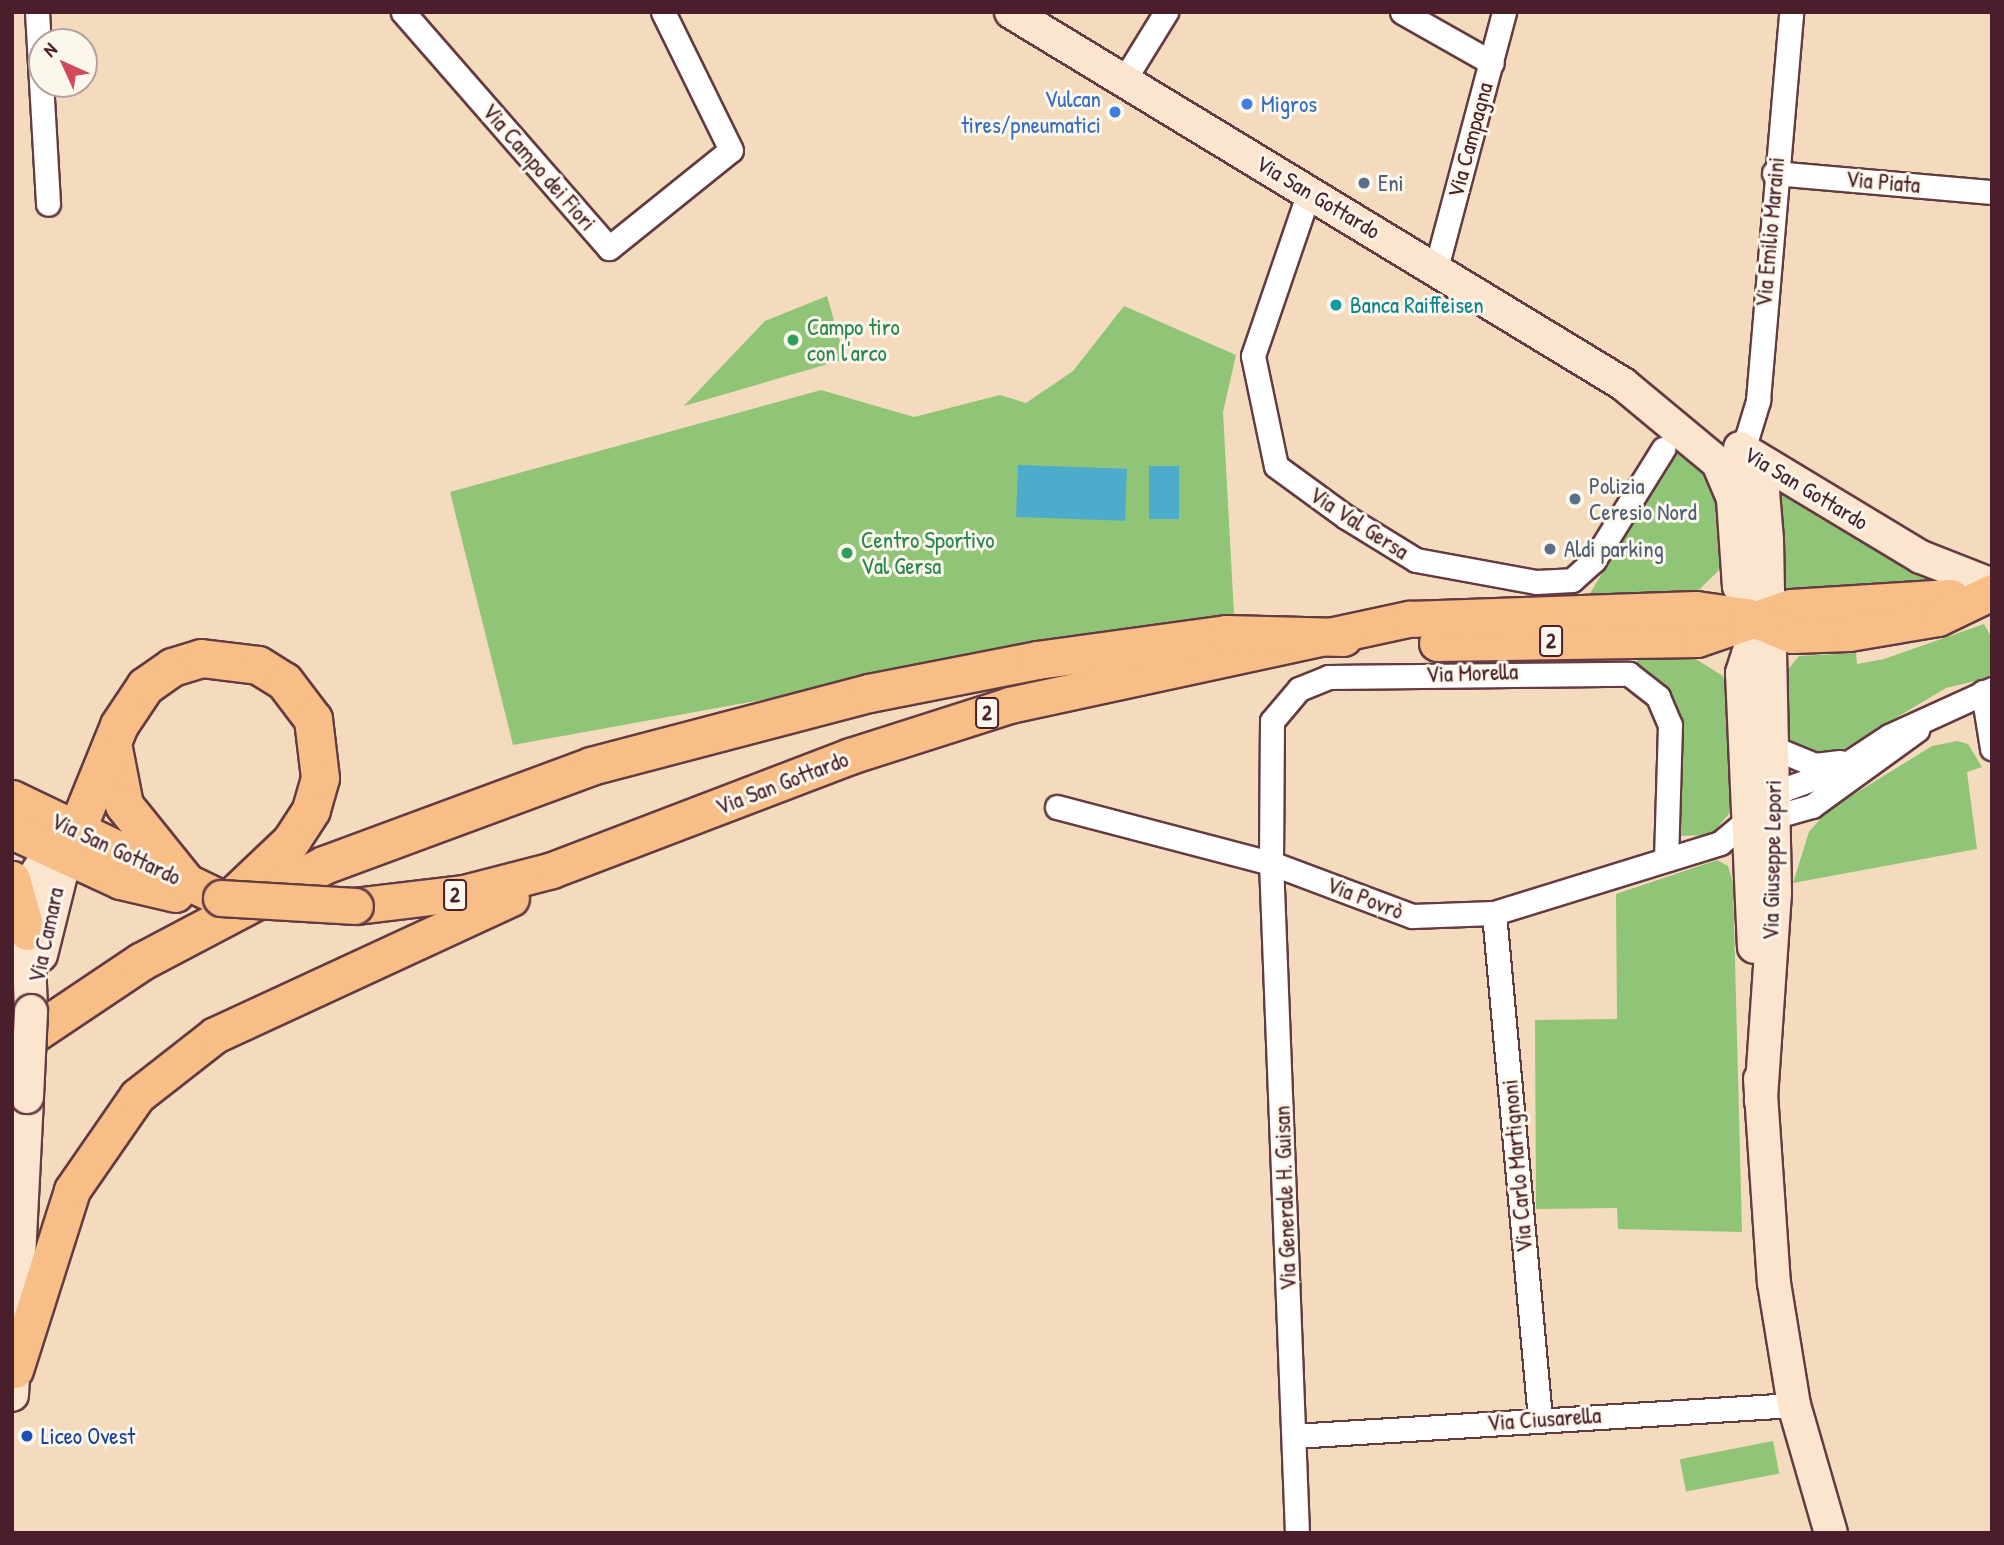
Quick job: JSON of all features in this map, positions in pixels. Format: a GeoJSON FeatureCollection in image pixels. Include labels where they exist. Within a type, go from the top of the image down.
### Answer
{"type":"FeatureCollection","features":[{"type":"Feature","properties":{"kind":"highway"},"geometry":{"type":"LineString","coordinates":[[12,1048],[197,929],[324,865],[511,792],[869,693],[1169,640],[1226,634],[1343,637]]}},
{"type":"Feature","properties":{"kind":"highway"},"geometry":{"type":"LineString","coordinates":[[64,848],[111,743],[145,686],[172,667],[201,658],[244,660],[271,671],[313,719],[322,764],[311,810],[290,842],[197,929]]}},
{"type":"Feature","properties":{"kind":"highway"},"geometry":{"type":"LineString","coordinates":[[111,743],[127,812],[186,882]]}},
{"type":"Feature","properties":{"kind":"main road","name":"Via San Gottardo"},"geometry":{"type":"LineString","coordinates":[[1012,12],[1623,384],[1703,446],[1726,477],[1736,513],[1739,586],[1757,622]]}},
{"type":"Feature","properties":{"kind":"main road","name":"Via San Gottardo"},"geometry":{"type":"LineString","coordinates":[[1623,384],[1681,410],[1921,557],[1984,592]]}},
{"type":"Feature","properties":{"kind":"main road","name":"Via Giuseppe Lepori"},"geometry":{"type":"LineString","coordinates":[[1740,448],[1757,473],[1765,508],[1768,591],[1742,673],[1766,813]]}},
{"type":"Feature","properties":{"kind":"main road","name":"Via San Gottardo"},"geometry":{"type":"LineString","coordinates":[[12,798],[64,848],[152,890],[221,898],[355,906],[464,893],[645,838],[850,756],[1010,705],[1343,637],[1409,620],[1532,612],[1696,609],[1757,622],[1791,607],[1984,592]]}},
{"type":"Feature","properties":{"kind":"main road","name":"Via Giuseppe Lepori"},"geometry":{"type":"LineString","coordinates":[[1757,622],[1770,651],[1774,748],[1766,813],[1761,1101],[1774,1283],[1794,1405],[1831,1533]]}},
{"type":"Feature","properties":{"kind":"main road","name":"Via San Gottardo"},"geometry":{"type":"LineString","coordinates":[[12,831],[186,882],[221,898]]}},
{"type":"Feature","properties":{"kind":"main road"},"geometry":{"type":"LineString","coordinates":[[14,1382],[72,1190],[116,1120],[163,1073],[215,1035],[280,1002],[645,838]]}},
{"type":"Feature","properties":{"kind":"main road","name":"Via Camara"},"geometry":{"type":"LineString","coordinates":[[14,1382],[31,1012],[27,932],[32,880],[64,848]]}},
{"type":"Feature","properties":{"kind":"main road","name":"Via Camara"},"geometry":{"type":"LineString","coordinates":[[31,1012],[64,848]]}},
{"type":"Feature","properties":{"kind":"main road"},"geometry":{"type":"LineString","coordinates":[[12,879],[27,932]]}},
{"type":"Feature","properties":{"kind":"street"},"geometry":{"type":"LineString","coordinates":[[37,12],[48,204]]}},
{"type":"Feature","properties":{"kind":"street","name":"Via Campo dei Fiori"},"geometry":{"type":"LineString","coordinates":[[403,12],[609,248],[731,150],[663,12]]}},
{"type":"Feature","properties":{"kind":"street"},"geometry":{"type":"LineString","coordinates":[[1124,80],[1166,12]]}},
{"type":"Feature","properties":{"kind":"street"},"geometry":{"type":"LineString","coordinates":[[1402,12],[1492,62]]}},
{"type":"Feature","properties":{"kind":"street","name":"Via Campagna"},"geometry":{"type":"LineString","coordinates":[[1436,268],[1504,12]]}},
{"type":"Feature","properties":{"kind":"street","name":"Via Emilio Maraini"},"geometry":{"type":"LineString","coordinates":[[1726,477],[1758,400],[1774,173],[1791,12]]}},
{"type":"Feature","properties":{"kind":"street","name":"Via Piata"},"geometry":{"type":"LineString","coordinates":[[1774,173],[1992,192]]}},
{"type":"Feature","properties":{"kind":"street","name":"Via Val Gersa"},"geometry":{"type":"LineString","coordinates":[[1309,192],[1253,356],[1276,466],[1346,517],[1416,560],[1536,582],[1572,580],[1594,560],[1662,449]]}},
{"type":"Feature","properties":{"kind":"street","name":"Via Morella"},"geometry":{"type":"LineString","coordinates":[[1271,863],[1268,732],[1299,689],[1328,677],[1611,670],[1629,674],[1658,697],[1670,725],[1666,859]]}},
{"type":"Feature","properties":{"kind":"street"},"geometry":{"type":"LineString","coordinates":[[1766,813],[1850,759],[1987,691],[1992,748]]}},
{"type":"Feature","properties":{"kind":"street"},"geometry":{"type":"LineString","coordinates":[[1766,813],[1812,806],[1894,752],[1928,719]]}},
{"type":"Feature","properties":{"kind":"street"},"geometry":{"type":"LineString","coordinates":[[1774,748],[1815,765],[1850,759]]}},
{"type":"Feature","properties":{"kind":"street","name":"Via Povrò"},"geometry":{"type":"LineString","coordinates":[[1057,807],[1271,863],[1412,916],[1494,913],[1720,843],[1766,813]]}},
{"type":"Feature","properties":{"kind":"street","name":"Via Generale H. Guisan"},"geometry":{"type":"LineString","coordinates":[[1271,863],[1297,1533]]}},
{"type":"Feature","properties":{"kind":"street","name":"Via Carlo Martignoni"},"geometry":{"type":"LineString","coordinates":[[1494,913],[1540,1418]]}},
{"type":"Feature","properties":{"kind":"street","name":"Via Ciusarella"},"geometry":{"type":"LineString","coordinates":[[1294,1436],[1540,1418],[1794,1405]]}},
{"type":"Feature","properties":{"kind":"green space","name":"Campo tiro con l'arco"},"geometry":{"type":"Polygon","coordinates":[[[827,296],[845,359],[684,406],[765,321],[827,296]]]}},
{"type":"Feature","properties":{"kind":"green space","name":"Centro Sportivo Val Gersa"},"geometry":{"type":"Polygon","coordinates":[[[1124,306],[1236,355],[1223,412],[1234,614],[513,745],[450,492],[821,390],[914,417],[1000,395],[1026,403],[1073,371],[1124,306]]]}},
{"type":"Feature","properties":{"kind":"green space"},"geometry":{"type":"Polygon","coordinates":[[[1682,439],[1720,497],[1725,552],[1718,571],[1700,589],[1677,599],[1585,602],[1682,439]]]}},
{"type":"Feature","properties":{"kind":"green space"},"geometry":{"type":"Polygon","coordinates":[[[1775,486],[1939,583],[1779,600],[1775,486]]]}},
{"type":"Feature","properties":{"kind":"green space"},"geometry":{"type":"Polygon","coordinates":[[[1984,624],[1992,638],[1992,677],[1946,688],[1830,757],[1797,750],[1790,739],[1786,672],[1799,656],[1856,653],[1857,664],[1884,659],[1984,624]]]}},
{"type":"Feature","properties":{"kind":"green space"},"geometry":{"type":"Polygon","coordinates":[[[1639,652],[1694,658],[1723,676],[1730,700],[1734,808],[1711,835],[1679,836],[1673,824],[1680,737],[1636,669],[1639,652]]]}},
{"type":"Feature","properties":{"kind":"green space"},"geometry":{"type":"Polygon","coordinates":[[[1957,741],[1968,744],[1982,767],[1967,772],[1977,849],[1793,883],[1809,832],[1827,811],[1932,746],[1957,741]]]}},
{"type":"Feature","properties":{"kind":"green space"},"geometry":{"type":"Polygon","coordinates":[[[1717,860],[1728,866],[1733,882],[1742,1232],[1618,1229],[1617,1208],[1536,1209],[1535,1020],[1617,1019],[1616,894],[1717,860]]]}},
{"type":"Feature","properties":{"kind":"green space"},"geometry":{"type":"Polygon","coordinates":[[[1773,1441],[1779,1473],[1686,1492],[1680,1459],[1773,1441]]]}},
{"type":"Feature","properties":{"kind":"water"},"geometry":{"type":"Polygon","coordinates":[[[1018,465],[1127,469],[1125,521],[1016,517],[1018,465]]]}},
{"type":"Feature","properties":{"kind":"water"},"geometry":{"type":"Polygon","coordinates":[[[1149,466],[1179,466],[1179,519],[1149,519],[1149,466]]]}},
{"type":"Feature","properties":{"kind":"place","name":"Migros"},"geometry":{"type":"Point","coordinates":[1247,104]}},
{"type":"Feature","properties":{"kind":"place","name":"Vulcan tires/pneumatici"},"geometry":{"type":"Point","coordinates":[1115,112]}},
{"type":"Feature","properties":{"kind":"place","name":"Eni"},"geometry":{"type":"Point","coordinates":[1364,183]}},
{"type":"Feature","properties":{"kind":"place","name":"Banca Raiffeisen"},"geometry":{"type":"Point","coordinates":[1336,305]}},
{"type":"Feature","properties":{"kind":"place","name":"Campo tiro con l'arco"},"geometry":{"type":"Point","coordinates":[793,340]}},
{"type":"Feature","properties":{"kind":"place","name":"Polizia Ceresio Nord"},"geometry":{"type":"Point","coordinates":[1575,499]}},
{"type":"Feature","properties":{"kind":"place","name":"Aldi parking"},"geometry":{"type":"Point","coordinates":[1550,549]}},
{"type":"Feature","properties":{"kind":"place","name":"Centro Sportivo Val Gersa"},"geometry":{"type":"Point","coordinates":[847,553]}},
{"type":"Feature","properties":{"kind":"place","name":"Liceo Ovest"},"geometry":{"type":"Point","coordinates":[27,1436]}}]}
